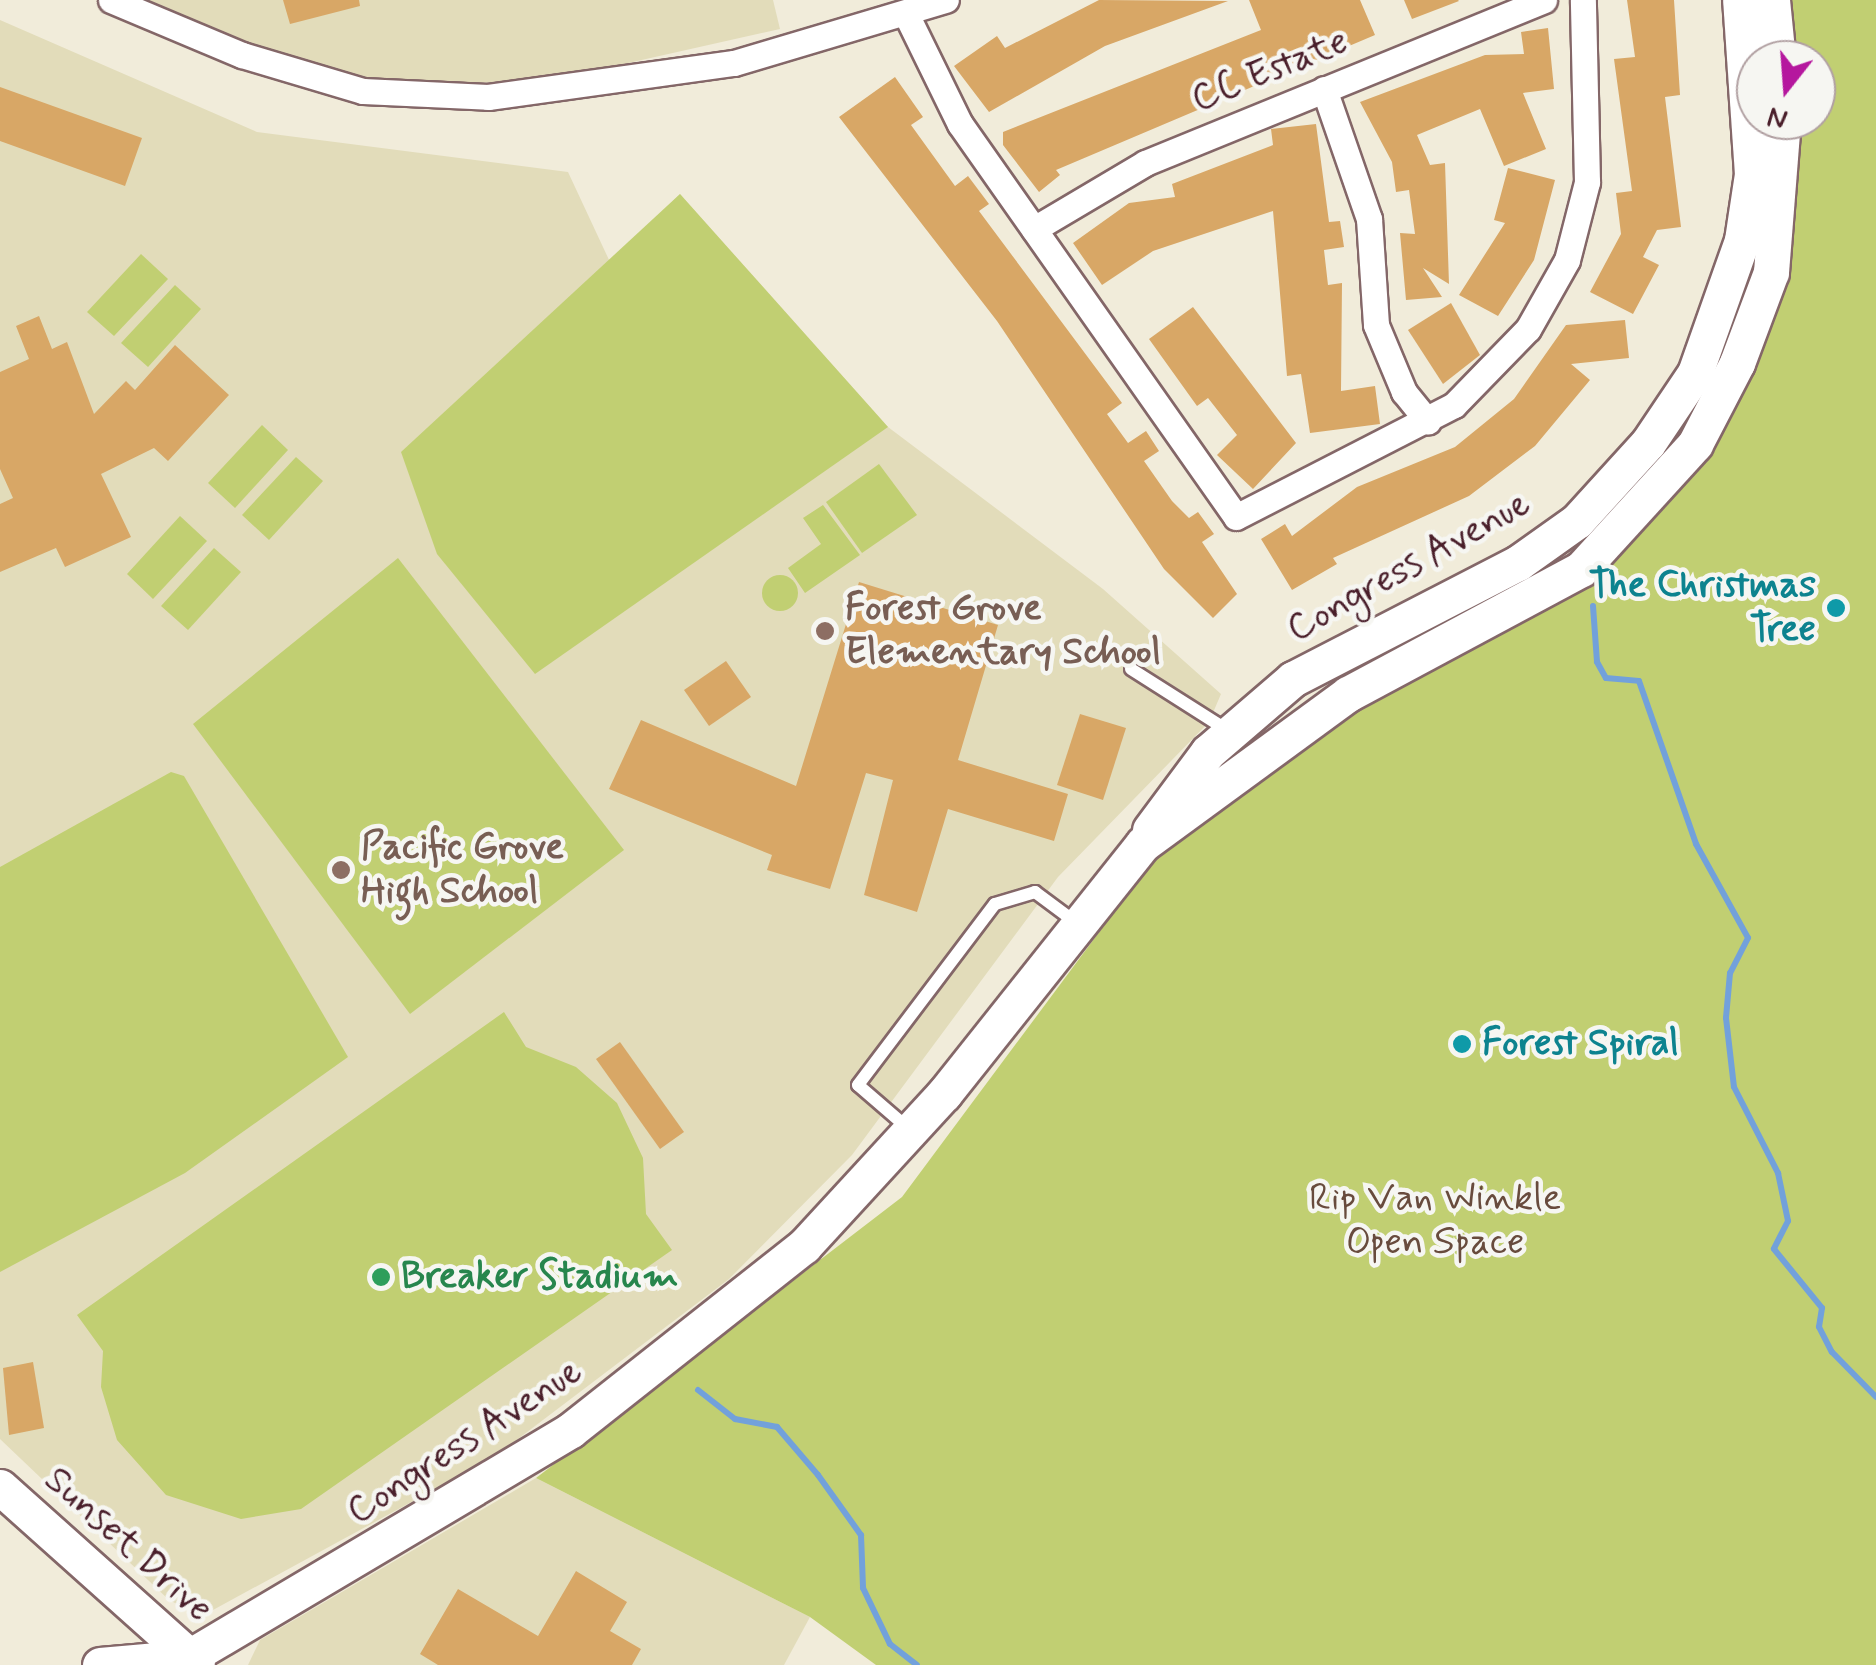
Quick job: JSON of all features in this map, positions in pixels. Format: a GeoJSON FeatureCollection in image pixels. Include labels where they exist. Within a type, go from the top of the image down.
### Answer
{"type":"FeatureCollection","features":[{"type":"Feature","properties":{"kind":"street"},"geometry":{"type":"LineString","coordinates":[[111,0],[242,56],[396,97],[488,98],[685,72],[907,16],[946,0]]}},
{"type":"Feature","properties":{"kind":"street","name":"CC Estate"},"geometry":{"type":"LineString","coordinates":[[1034,228],[1145,163],[1544,0]]}},
{"type":"Feature","properties":{"kind":"street"},"geometry":{"type":"LineString","coordinates":[[907,16],[960,124],[1236,517],[1428,422],[1503,360],[1567,260],[1591,146],[1583,0]]}},
{"type":"Feature","properties":{"kind":"street","name":"Congress Avenue"},"geometry":{"type":"LineString","coordinates":[[1144,844],[1176,788],[1230,734],[1310,669],[1518,563],[1577,521],[1648,443],[1702,357],[1742,240],[1752,174],[1740,0]]}},
{"type":"Feature","properties":{"kind":"street"},"geometry":{"type":"LineString","coordinates":[[1772,0],[1776,40]]}},
{"type":"Feature","properties":{"kind":"street"},"geometry":{"type":"LineString","coordinates":[[1324,89],[1365,201],[1376,325],[1404,392],[1428,422]]}},
{"type":"Feature","properties":{"kind":"street","name":"Congress Avenue"},"geometry":{"type":"LineString","coordinates":[[100,1665],[191,1662],[572,1430],[804,1246],[912,1131],[1074,921],[1144,844],[1348,694],[1581,569],[1664,482],[1710,420],[1771,272],[1781,140]]}},
{"type":"Feature","properties":{"kind":"street","name":"Sunset Drive"},"geometry":{"type":"LineString","coordinates":[[0,1487],[191,1662]]}},
{"type":"Feature","properties":{"kind":"lane"},"geometry":{"type":"LineString","coordinates":[[1131,669],[1212,713],[1230,734]]}},
{"type":"Feature","properties":{"kind":"lane"},"geometry":{"type":"LineString","coordinates":[[912,1131],[858,1084],[995,904],[1034,892],[1074,921]]}},
{"type":"Feature","properties":{"kind":"shaded area"},"geometry":{"type":"Polygon","coordinates":[[[132,0],[773,0],[780,29],[566,77],[384,89],[214,37],[132,0]]]}},
{"type":"Feature","properties":{"kind":"shaded area","name":"Pacific Grove High School"},"geometry":{"type":"Polygon","coordinates":[[[0,20],[257,132],[568,172],[610,262],[680,194],[888,427],[1103,589],[1221,694],[1209,722],[1058,877],[852,1155],[729,1279],[494,1457],[202,1616],[169,1600],[0,1439],[0,20]]]}},
{"type":"Feature","properties":{"kind":"shaded area"},"geometry":{"type":"Polygon","coordinates":[[[536,1478],[810,1617],[784,1665],[248,1665],[260,1640],[536,1478]]]}},
{"type":"Feature","properties":{"kind":"green space","name":"Rip Van Winkle Open Space"},"geometry":{"type":"Polygon","coordinates":[[[1772,0],[1876,0],[1876,1665],[876,1665],[810,1617],[536,1478],[902,1197],[1155,857],[1273,752],[1581,569],[1737,363],[1779,140],[1836,140],[1836,40],[1776,40],[1772,0]]]}},
{"type":"Feature","properties":{"kind":"green space"},"geometry":{"type":"Polygon","coordinates":[[[680,194],[888,427],[535,674],[437,554],[401,452],[680,194]]]}},
{"type":"Feature","properties":{"kind":"green space"},"geometry":{"type":"Polygon","coordinates":[[[141,254],[168,279],[114,336],[87,312],[141,254]]]}},
{"type":"Feature","properties":{"kind":"green space"},"geometry":{"type":"Polygon","coordinates":[[[175,285],[201,309],[148,367],[121,343],[175,285]]]}},
{"type":"Feature","properties":{"kind":"green space"},"geometry":{"type":"Polygon","coordinates":[[[262,425],[288,450],[235,508],[208,483],[262,425]]]}},
{"type":"Feature","properties":{"kind":"green space"},"geometry":{"type":"Polygon","coordinates":[[[296,457],[323,481],[269,540],[242,515],[296,457]]]}},
{"type":"Feature","properties":{"kind":"green space"},"geometry":{"type":"Polygon","coordinates":[[[879,464],[917,515],[862,553],[826,502],[879,464]]]}},
{"type":"Feature","properties":{"kind":"green space"},"geometry":{"type":"Polygon","coordinates":[[[823,505],[860,555],[805,593],[788,568],[821,544],[803,518],[823,505]]]}},
{"type":"Feature","properties":{"kind":"green space"},"geometry":{"type":"Polygon","coordinates":[[[180,516],[207,541],[153,599],[127,574],[180,516]]]}},
{"type":"Feature","properties":{"kind":"green space"},"geometry":{"type":"Polygon","coordinates":[[[214,548],[241,572],[188,630],[161,606],[214,548]]]}},
{"type":"Feature","properties":{"kind":"green space"},"geometry":{"type":"Polygon","coordinates":[[[398,558],[624,850],[410,1014],[193,724],[398,558]]]}},
{"type":"Feature","properties":{"kind":"green space"},"geometry":{"type":"Polygon","coordinates":[[[780,575],[793,580],[798,593],[793,606],[780,611],[767,606],[762,593],[767,580],[780,575]]]}},
{"type":"Feature","properties":{"kind":"green space"},"geometry":{"type":"Polygon","coordinates":[[[171,772],[184,776],[348,1057],[185,1173],[0,1272],[0,867],[171,772]]]}},
{"type":"Feature","properties":{"kind":"green space","name":"Breaker Stadium"},"geometry":{"type":"Polygon","coordinates":[[[504,1012],[526,1047],[576,1067],[617,1103],[643,1158],[646,1214],[672,1250],[301,1509],[241,1519],[166,1495],[117,1440],[101,1387],[103,1351],[77,1315],[504,1012]]]}},
{"type":"Feature","properties":{"kind":"building"},"geometry":{"type":"Polygon","coordinates":[[[283,0],[359,0],[360,6],[290,24],[283,0]]]}},
{"type":"Feature","properties":{"kind":"building"},"geometry":{"type":"Polygon","coordinates":[[[1099,0],[1228,1],[1105,46],[989,112],[954,66],[997,36],[1005,48],[1099,0]]]}},
{"type":"Feature","properties":{"kind":"building"},"geometry":{"type":"Polygon","coordinates":[[[1249,0],[1360,0],[1375,35],[1056,170],[1060,175],[1039,192],[1003,145],[1003,132],[1261,30],[1249,0]]]}},
{"type":"Feature","properties":{"kind":"building"},"geometry":{"type":"Polygon","coordinates":[[[1404,0],[1458,0],[1459,1],[1412,19],[1404,0]]]}},
{"type":"Feature","properties":{"kind":"building"},"geometry":{"type":"Polygon","coordinates":[[[1627,0],[1674,0],[1680,95],[1665,97],[1681,227],[1657,230],[1643,257],[1659,265],[1633,314],[1590,292],[1621,234],[1616,193],[1632,191],[1614,59],[1635,57],[1627,0]]]}},
{"type":"Feature","properties":{"kind":"building"},"geometry":{"type":"Polygon","coordinates":[[[1548,28],[1554,89],[1523,93],[1546,149],[1504,166],[1480,109],[1417,135],[1430,165],[1445,163],[1449,284],[1423,268],[1442,297],[1406,300],[1400,233],[1415,234],[1409,190],[1396,192],[1392,162],[1360,102],[1485,55],[1524,54],[1521,32],[1548,28]]]}},
{"type":"Feature","properties":{"kind":"building"},"geometry":{"type":"Polygon","coordinates":[[[895,77],[923,117],[911,125],[955,186],[968,176],[989,204],[979,211],[1122,403],[1107,414],[1128,443],[1146,431],[1159,451],[1144,461],[1172,501],[1189,518],[1198,512],[1214,534],[1202,542],[1237,594],[1213,618],[1164,569],[997,321],[839,117],[895,77]]]}},
{"type":"Feature","properties":{"kind":"building"},"geometry":{"type":"Polygon","coordinates":[[[0,87],[142,138],[125,186],[0,141],[0,87]]]}},
{"type":"Feature","properties":{"kind":"building"},"geometry":{"type":"Polygon","coordinates":[[[1316,124],[1329,222],[1340,221],[1344,247],[1324,250],[1328,285],[1342,283],[1341,391],[1375,386],[1380,424],[1310,433],[1301,374],[1287,376],[1273,211],[1153,251],[1102,285],[1073,243],[1129,203],[1175,197],[1172,184],[1273,145],[1271,129],[1316,124]]]}},
{"type":"Feature","properties":{"kind":"building"},"geometry":{"type":"Polygon","coordinates":[[[1508,168],[1555,180],[1534,260],[1498,316],[1459,295],[1505,223],[1494,220],[1508,168]]]}},
{"type":"Feature","properties":{"kind":"building"},"geometry":{"type":"Polygon","coordinates":[[[1451,303],[1480,355],[1443,384],[1408,330],[1451,303]]]}},
{"type":"Feature","properties":{"kind":"building"},"geometry":{"type":"Polygon","coordinates":[[[1193,307],[1296,443],[1253,489],[1217,455],[1237,435],[1208,398],[1197,406],[1149,339],[1193,307]]]}},
{"type":"Feature","properties":{"kind":"building"},"geometry":{"type":"Polygon","coordinates":[[[39,316],[52,349],[67,342],[94,414],[126,381],[135,390],[175,345],[229,395],[168,461],[154,448],[101,474],[131,537],[65,567],[56,548],[0,572],[0,504],[13,498],[0,469],[0,372],[29,359],[16,326],[39,316]]]}},
{"type":"Feature","properties":{"kind":"building"},"geometry":{"type":"Polygon","coordinates":[[[1625,320],[1629,358],[1571,364],[1590,380],[1535,446],[1469,496],[1333,558],[1337,564],[1292,590],[1261,539],[1285,524],[1292,536],[1357,487],[1455,447],[1514,399],[1566,325],[1625,320]]]}},
{"type":"Feature","properties":{"kind":"building"},"geometry":{"type":"Polygon","coordinates":[[[859,582],[998,625],[958,760],[1068,794],[1054,841],[948,809],[917,912],[864,895],[893,780],[866,773],[830,889],[767,870],[772,855],[609,789],[641,720],[796,786],[859,582]]]}},
{"type":"Feature","properties":{"kind":"building"},"geometry":{"type":"Polygon","coordinates":[[[726,661],[751,697],[709,726],[684,690],[726,661]]]}},
{"type":"Feature","properties":{"kind":"building"},"geometry":{"type":"Polygon","coordinates":[[[1080,714],[1126,728],[1103,800],[1057,785],[1080,714]]]}},
{"type":"Feature","properties":{"kind":"building"},"geometry":{"type":"Polygon","coordinates":[[[620,1042],[684,1132],[660,1149],[596,1059],[620,1042]]]}},
{"type":"Feature","properties":{"kind":"building"},"geometry":{"type":"Polygon","coordinates":[[[33,1362],[44,1428],[9,1435],[3,1368],[33,1362]]]}},
{"type":"Feature","properties":{"kind":"building"},"geometry":{"type":"Polygon","coordinates":[[[576,1571],[627,1602],[610,1631],[641,1649],[632,1665],[438,1665],[420,1654],[458,1589],[538,1636],[576,1571]]]}},
{"type":"Feature","properties":{"kind":"waterway"},"geometry":{"type":"LineString","coordinates":[[1593,606],[1597,662],[1606,678],[1639,681],[1696,844],[1748,938],[1730,973],[1726,1018],[1734,1087],[1778,1173],[1788,1221],[1774,1249],[1822,1308],[1819,1327],[1832,1352],[1876,1397]]}},
{"type":"Feature","properties":{"kind":"waterway"},"geometry":{"type":"LineString","coordinates":[[698,1390],[735,1419],[777,1427],[818,1475],[861,1535],[863,1588],[890,1644],[917,1665]]}},
{"type":"Feature","properties":{"kind":"place","name":"The Christmas Tree"},"geometry":{"type":"Point","coordinates":[1836,608]}},
{"type":"Feature","properties":{"kind":"place","name":"Forest Grove Elementary School"},"geometry":{"type":"Point","coordinates":[825,631]}},
{"type":"Feature","properties":{"kind":"place","name":"Pacific Grove High School"},"geometry":{"type":"Point","coordinates":[341,870]}},
{"type":"Feature","properties":{"kind":"place","name":"Forest Spiral"},"geometry":{"type":"Point","coordinates":[1462,1044]}},
{"type":"Feature","properties":{"kind":"place","name":"Breaker Stadium"},"geometry":{"type":"Point","coordinates":[381,1277]}}]}
